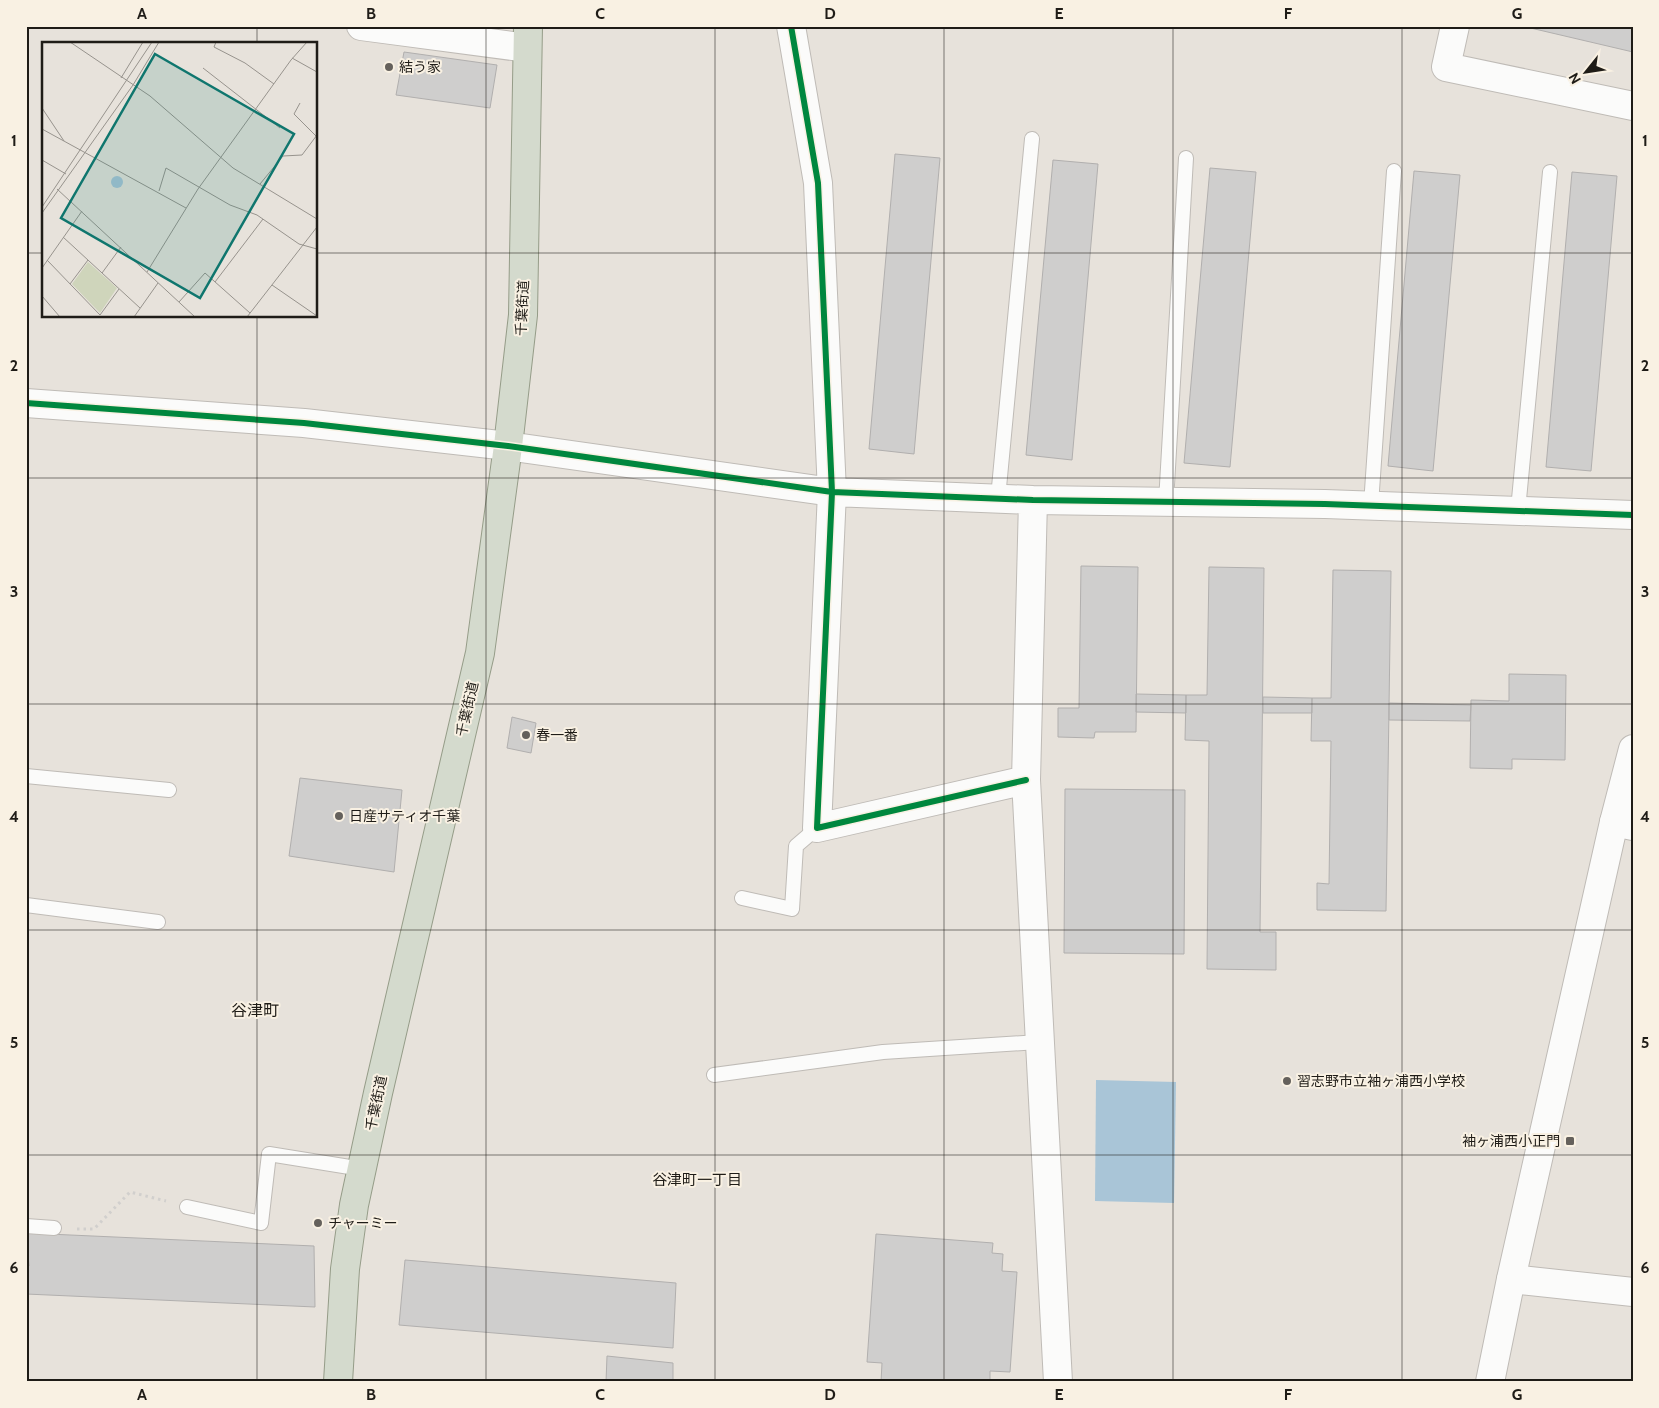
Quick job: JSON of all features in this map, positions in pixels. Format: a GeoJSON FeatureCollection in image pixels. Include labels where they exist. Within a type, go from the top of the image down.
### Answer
{"type":"FeatureCollection","features":[{"type":"Feature","properties":{"kind":"highway","name":"千葉街道"},"geometry":{"type":"LineString","coordinates":[[338,1382],[345,1269],[354,1205],[378,1093],[480,653],[508,446],[523,316],[527,37]]}},
{"type":"Feature","properties":{"kind":"street"},"geometry":{"type":"LineString","coordinates":[[362,26],[527,37]]}},
{"type":"Feature","properties":{"kind":"street"},"geometry":{"type":"LineString","coordinates":[[791,26],[818,183],[832,492],[817,828],[1026,780]]}},
{"type":"Feature","properties":{"kind":"street"},"geometry":{"type":"LineString","coordinates":[[1455,26],[1446,67],[1633,106]]}},
{"type":"Feature","properties":{"kind":"street"},"geometry":{"type":"LineString","coordinates":[[26,403],[304,424],[508,446],[832,492],[1033,500],[1371,505],[1633,515]]}},
{"type":"Feature","properties":{"kind":"street"},"geometry":{"type":"LineString","coordinates":[[1033,500],[1026,780],[1058,1382]]}},
{"type":"Feature","properties":{"kind":"street"},"geometry":{"type":"LineString","coordinates":[[1490,1382],[1511,1279],[1623,824],[1633,750]]}},
{"type":"Feature","properties":{"kind":"street"},"geometry":{"type":"LineString","coordinates":[[1511,1279],[1633,1292]]}},
{"type":"Feature","properties":{"kind":"lane"},"geometry":{"type":"LineString","coordinates":[[998,498],[1032,139]]}},
{"type":"Feature","properties":{"kind":"lane"},"geometry":{"type":"LineString","coordinates":[[1166,502],[1186,158]]}},
{"type":"Feature","properties":{"kind":"lane"},"geometry":{"type":"LineString","coordinates":[[1371,505],[1394,171]]}},
{"type":"Feature","properties":{"kind":"lane"},"geometry":{"type":"LineString","coordinates":[[1518,510],[1550,172]]}},
{"type":"Feature","properties":{"kind":"lane"},"geometry":{"type":"LineString","coordinates":[[26,776],[169,790]]}},
{"type":"Feature","properties":{"kind":"lane"},"geometry":{"type":"LineString","coordinates":[[742,898],[792,908],[796,846],[817,828]]}},
{"type":"Feature","properties":{"kind":"lane"},"geometry":{"type":"LineString","coordinates":[[26,905],[158,922]]}},
{"type":"Feature","properties":{"kind":"lane"},"geometry":{"type":"LineString","coordinates":[[714,1075],[883,1052],[1039,1042]]}},
{"type":"Feature","properties":{"kind":"lane"},"geometry":{"type":"LineString","coordinates":[[186,1207],[261,1223],[269,1154],[362,1169]]}},
{"type":"Feature","properties":{"kind":"lane"},"geometry":{"type":"LineString","coordinates":[[26,1226],[54,1228]]}},
{"type":"Feature","properties":{"kind":"path"},"geometry":{"type":"LineString","coordinates":[[54,1228],[94,1229],[130,1192],[186,1207]]}},
{"type":"Feature","properties":{"kind":"water"},"geometry":{"type":"Polygon","coordinates":[[[1096,1080],[1176,1082],[1174,1203],[1095,1201],[1096,1080]]]}},
{"type":"Feature","properties":{"kind":"building"},"geometry":{"type":"Polygon","coordinates":[[[1522,26],[1633,26],[1633,52],[1522,26]]]}},
{"type":"Feature","properties":{"kind":"building"},"geometry":{"type":"Polygon","coordinates":[[[404,52],[497,65],[490,108],[396,95],[404,52]]]}},
{"type":"Feature","properties":{"kind":"building"},"geometry":{"type":"Polygon","coordinates":[[[895,154],[940,158],[914,454],[869,449],[895,154]]]}},
{"type":"Feature","properties":{"kind":"building"},"geometry":{"type":"Polygon","coordinates":[[[1053,160],[1098,164],[1072,460],[1026,455],[1053,160]]]}},
{"type":"Feature","properties":{"kind":"building"},"geometry":{"type":"Polygon","coordinates":[[[1210,168],[1256,172],[1230,467],[1184,463],[1210,168]]]}},
{"type":"Feature","properties":{"kind":"building"},"geometry":{"type":"Polygon","coordinates":[[[1414,171],[1460,175],[1433,471],[1388,466],[1414,171]]]}},
{"type":"Feature","properties":{"kind":"building"},"geometry":{"type":"Polygon","coordinates":[[[1572,172],[1617,176],[1591,471],[1546,467],[1572,172]]]}},
{"type":"Feature","properties":{"kind":"building"},"geometry":{"type":"Polygon","coordinates":[[[1081,566],[1138,567],[1136,732],[1095,732],[1094,738],[1058,737],[1058,708],[1079,708],[1081,566]]]}},
{"type":"Feature","properties":{"kind":"building"},"geometry":{"type":"Polygon","coordinates":[[[1209,567],[1264,568],[1260,932],[1276,932],[1276,970],[1207,969],[1209,741],[1185,740],[1186,695],[1207,695],[1209,567]]]}},
{"type":"Feature","properties":{"kind":"building"},"geometry":{"type":"Polygon","coordinates":[[[1333,570],[1391,571],[1386,911],[1317,910],[1317,883],[1329,884],[1331,741],[1311,741],[1312,698],[1331,698],[1333,570]]]}},
{"type":"Feature","properties":{"kind":"building"},"geometry":{"type":"Polygon","coordinates":[[[1509,674],[1566,675],[1565,760],[1512,759],[1512,769],[1470,768],[1471,700],[1509,701],[1509,674]]]}},
{"type":"Feature","properties":{"kind":"building"},"geometry":{"type":"Polygon","coordinates":[[[1136,694],[1186,695],[1186,713],[1136,712],[1136,694]]]}},
{"type":"Feature","properties":{"kind":"building"},"geometry":{"type":"Polygon","coordinates":[[[1263,697],[1312,698],[1312,713],[1263,713],[1263,697]]]}},
{"type":"Feature","properties":{"kind":"building"},"geometry":{"type":"Polygon","coordinates":[[[1389,703],[1471,705],[1470,721],[1389,720],[1389,703]]]}},
{"type":"Feature","properties":{"kind":"building"},"geometry":{"type":"Polygon","coordinates":[[[512,717],[536,723],[531,753],[507,748],[512,717]]]}},
{"type":"Feature","properties":{"kind":"building"},"geometry":{"type":"Polygon","coordinates":[[[300,778],[402,790],[394,872],[289,856],[300,778]]]}},
{"type":"Feature","properties":{"kind":"building"},"geometry":{"type":"Polygon","coordinates":[[[1065,789],[1185,790],[1184,954],[1064,953],[1065,789]]]}},
{"type":"Feature","properties":{"kind":"building"},"geometry":{"type":"Polygon","coordinates":[[[26,1233],[314,1246],[315,1307],[26,1294],[26,1266],[29,1266],[26,1233]]]}},
{"type":"Feature","properties":{"kind":"building"},"geometry":{"type":"Polygon","coordinates":[[[876,1234],[993,1243],[992,1253],[1003,1254],[1002,1271],[1017,1272],[1010,1372],[990,1371],[990,1382],[881,1382],[882,1363],[867,1362],[876,1234]]]}},
{"type":"Feature","properties":{"kind":"building"},"geometry":{"type":"Polygon","coordinates":[[[405,1260],[676,1283],[673,1348],[399,1325],[405,1260]]]}},
{"type":"Feature","properties":{"kind":"building"},"geometry":{"type":"Polygon","coordinates":[[[607,1356],[673,1363],[673,1382],[606,1382],[607,1356]]]}},
{"type":"Feature","properties":{"kind":"cycle path"},"geometry":{"type":"LineString","coordinates":[[791,26],[818,183],[832,492],[817,828],[1026,780]]}},
{"type":"Feature","properties":{"kind":"cycle path"},"geometry":{"type":"LineString","coordinates":[[26,403],[304,423],[508,446],[832,492],[1033,500],[1325,504],[1633,515]]}},
{"type":"Feature","properties":{"kind":"place","name":"結う家"},"geometry":{"type":"Point","coordinates":[389,67]}},
{"type":"Feature","properties":{"kind":"place","name":"春一番"},"geometry":{"type":"Point","coordinates":[526,735]}},
{"type":"Feature","properties":{"kind":"place","name":"日産サティオ千葉"},"geometry":{"type":"Point","coordinates":[339,816]}},
{"type":"Feature","properties":{"kind":"place","name":"習志野市立袖ヶ浦西小学校"},"geometry":{"type":"Point","coordinates":[1287,1081]}},
{"type":"Feature","properties":{"kind":"place","name":"袖ヶ浦西小正門"},"geometry":{"type":"Point","coordinates":[1570,1141]}},
{"type":"Feature","properties":{"kind":"place","name":"チャーミー"},"geometry":{"type":"Point","coordinates":[318,1223]}},
{"type":"Feature","properties":{"kind":"district","name":"谷津町"},"geometry":{"type":"Point","coordinates":[255,1010]}},
{"type":"Feature","properties":{"kind":"district","name":"谷津町一丁目"},"geometry":{"type":"Point","coordinates":[697,1180]}}]}
